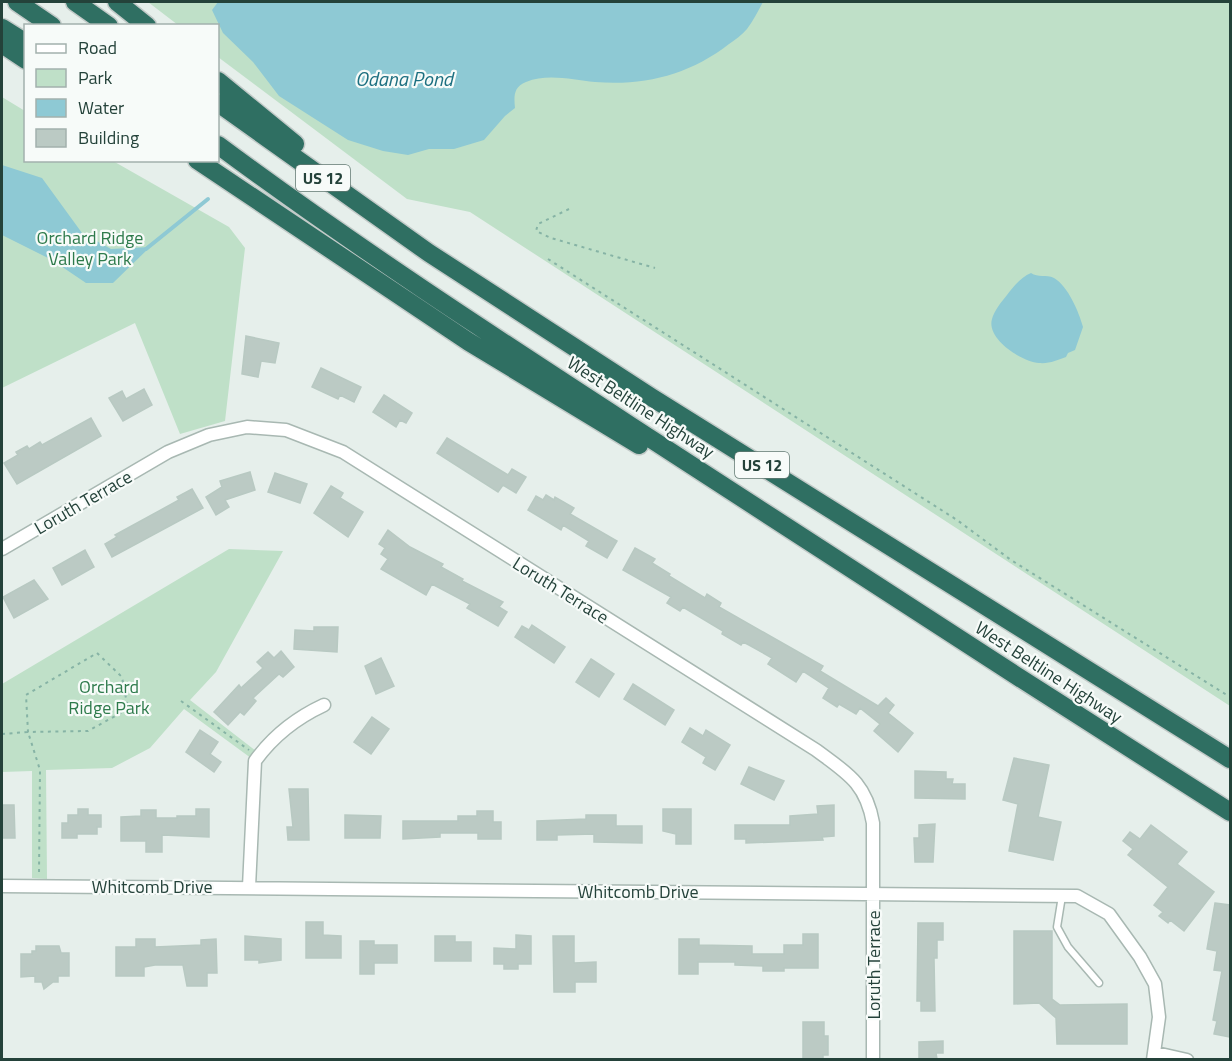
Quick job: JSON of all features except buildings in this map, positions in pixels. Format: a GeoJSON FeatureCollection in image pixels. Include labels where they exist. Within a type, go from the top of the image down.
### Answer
{"type":"FeatureCollection","features":[{"type":"Feature","properties":{"kind":"highway"},"geometry":{"type":"LineString","coordinates":[[17,2],[49,24]]}},
{"type":"Feature","properties":{"kind":"highway"},"geometry":{"type":"LineString","coordinates":[[75,2],[106,24]]}},
{"type":"Feature","properties":{"kind":"highway"},"geometry":{"type":"LineString","coordinates":[[117,2],[144,24]]}},
{"type":"Feature","properties":{"kind":"highway"},"geometry":{"type":"LineString","coordinates":[[2,28],[24,42]]}},
{"type":"Feature","properties":{"kind":"highway"},"geometry":{"type":"LineString","coordinates":[[2,44],[24,59]]}},
{"type":"Feature","properties":{"kind":"highway"},"geometry":{"type":"LineString","coordinates":[[219,82],[429,253]]}},
{"type":"Feature","properties":{"kind":"highway","name":"West Beltline Highway"},"geometry":{"type":"LineString","coordinates":[[219,104],[429,253],[651,397],[1230,759]]}},
{"type":"Feature","properties":{"kind":"highway","name":"West Beltline Highway"},"geometry":{"type":"LineString","coordinates":[[219,146],[299,205],[436,297],[845,566],[1230,812]]}},
{"type":"Feature","properties":{"kind":"highway"},"geometry":{"type":"LineString","coordinates":[[200,162],[469,342],[845,566]]}},
{"type":"Feature","properties":{"kind":"street","name":"Loruth Terrace"},"geometry":{"type":"LineString","coordinates":[[2,549],[168,452],[209,435],[247,428],[286,430],[317,440],[343,452],[816,750],[854,777],[869,801],[873,823],[873,1059]]}},
{"type":"Feature","properties":{"kind":"street"},"geometry":{"type":"LineString","coordinates":[[249,887],[252,786],[255,761],[292,722],[324,705]]}},
{"type":"Feature","properties":{"kind":"street","name":"Whitcomb Drive"},"geometry":{"type":"LineString","coordinates":[[2,886],[874,892],[1077,896],[1109,914],[1140,957],[1155,984],[1159,1017],[1154,1056]]}},
{"type":"Feature","properties":{"kind":"street"},"geometry":{"type":"LineString","coordinates":[[1154,1056],[1187,1059]]}},
{"type":"Feature","properties":{"kind":"lane"},"geometry":{"type":"LineString","coordinates":[[1062,896],[1057,927],[1068,947],[1099,983]]}},
{"type":"Feature","properties":{"kind":"path"},"geometry":{"type":"LineString","coordinates":[[569,209],[538,224],[536,231],[551,238],[655,268]]}},
{"type":"Feature","properties":{"kind":"path"},"geometry":{"type":"LineString","coordinates":[[548,259],[957,520],[1011,560],[1230,697]]}},
{"type":"Feature","properties":{"kind":"path"},"geometry":{"type":"LineString","coordinates":[[2,734],[28,732],[88,731],[128,709],[122,677],[97,653],[26,695],[28,732],[40,770],[39,886]]}},
{"type":"Feature","properties":{"kind":"path"},"geometry":{"type":"LineString","coordinates":[[181,701],[259,757]]}},
{"type":"Feature","properties":{"kind":"green space"},"geometry":{"type":"Polygon","coordinates":[[[148,2],[1230,2],[1230,706],[470,212],[407,199],[219,58],[219,24],[177,24],[148,2]]]}},
{"type":"Feature","properties":{"kind":"green space","name":"Orchard Ridge Valley Park"},"geometry":{"type":"Polygon","coordinates":[[[2,97],[24,110],[24,162],[115,162],[229,227],[245,248],[225,421],[180,434],[135,323],[2,388],[2,97]]]}},
{"type":"Feature","properties":{"kind":"green space","name":"Orchard Ridge Park"},"geometry":{"type":"Polygon","coordinates":[[[229,549],[283,551],[216,672],[190,700],[260,754],[255,761],[184,709],[150,748],[112,768],[46,770],[47,879],[32,878],[32,771],[2,772],[2,684],[229,549]]]}},
{"type":"Feature","properties":{"kind":"water","name":"Odana Pond"},"geometry":{"type":"Polygon","coordinates":[[[218,2],[763,2],[741,35],[714,55],[682,71],[649,80],[613,83],[552,78],[534,79],[519,87],[515,96],[515,108],[484,140],[454,149],[429,149],[408,155],[383,151],[348,140],[279,96],[253,62],[223,33],[212,10],[218,2]]]}},
{"type":"Feature","properties":{"kind":"water"},"geometry":{"type":"Polygon","coordinates":[[[2,165],[42,178],[82,233],[111,249],[150,247],[113,283],[86,283],[52,260],[2,235],[2,165]]]}},
{"type":"Feature","properties":{"kind":"water"},"geometry":{"type":"Polygon","coordinates":[[[1031,273],[1054,278],[1064,287],[1079,314],[1083,327],[1075,350],[1068,353],[1066,357],[1050,362],[1032,362],[1015,354],[994,334],[992,327],[993,316],[1001,303],[1018,282],[1031,273]]]}},
{"type":"Feature","properties":{"kind":"waterway"},"geometry":{"type":"LineString","coordinates":[[146,249],[208,199]]}}]}
